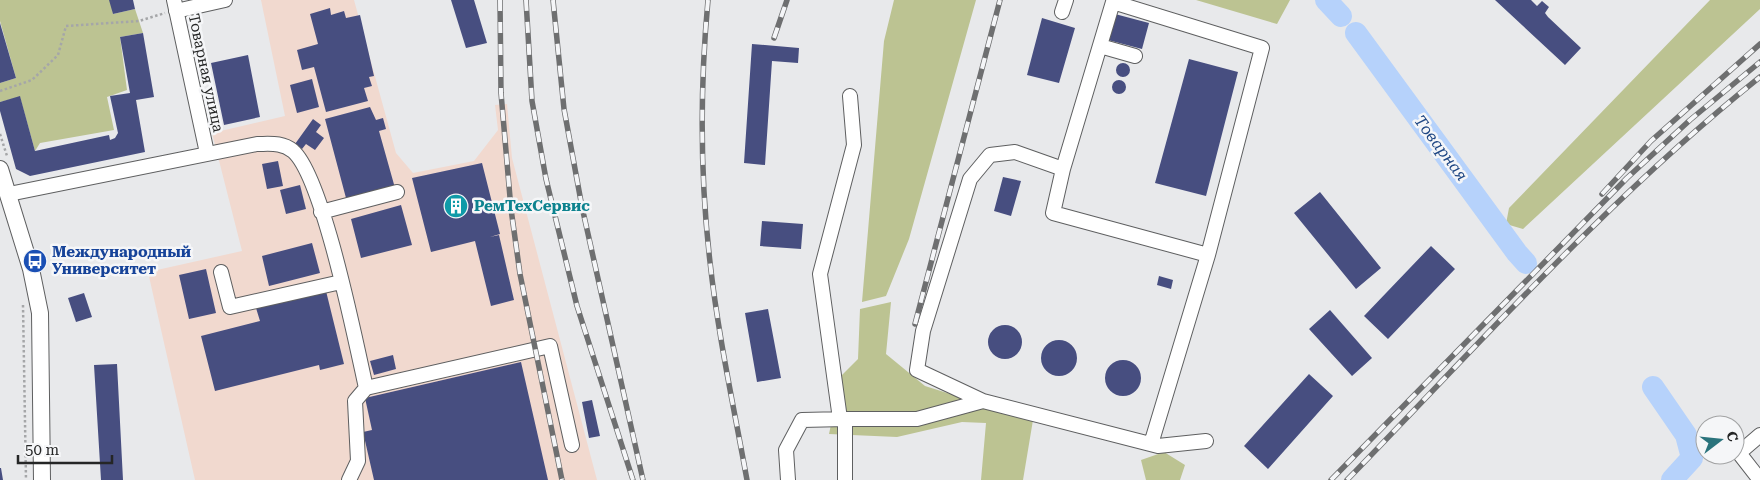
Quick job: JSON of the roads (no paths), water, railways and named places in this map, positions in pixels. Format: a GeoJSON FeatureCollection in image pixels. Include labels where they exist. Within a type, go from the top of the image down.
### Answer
{"type":"FeatureCollection","features":[{"type":"Feature","properties":{"kind":"main road"},"geometry":{"type":"LineString","coordinates":[[0,169],[36,289],[40,313],[42,480]]}},
{"type":"Feature","properties":{"kind":"street"},"geometry":{"type":"LineString","coordinates":[[174,7],[225,0]]}},
{"type":"Feature","properties":{"kind":"street"},"geometry":{"type":"LineString","coordinates":[[1151,444],[1208,255],[1262,48],[1110,1],[1100,46],[1063,169],[1053,213],[1208,255]]}},
{"type":"Feature","properties":{"kind":"street","name":"Товарная улица"},"geometry":{"type":"LineString","coordinates":[[174,7],[207,153]]}},
{"type":"Feature","properties":{"kind":"street"},"geometry":{"type":"LineString","coordinates":[[1100,46],[1135,56]]}},
{"type":"Feature","properties":{"kind":"street"},"geometry":{"type":"LineString","coordinates":[[845,480],[842,419],[820,274],[854,145],[850,96]]}},
{"type":"Feature","properties":{"kind":"street"},"geometry":{"type":"LineString","coordinates":[[9,194],[207,153],[256,144],[280,144],[293,152],[308,172],[341,282],[366,388]]}},
{"type":"Feature","properties":{"kind":"street"},"geometry":{"type":"LineString","coordinates":[[1063,169],[1015,152],[990,155],[970,179],[923,331],[916,370],[983,401],[1158,446],[1206,441]]}},
{"type":"Feature","properties":{"kind":"street"},"geometry":{"type":"LineString","coordinates":[[321,212],[397,192]]}},
{"type":"Feature","properties":{"kind":"street"},"geometry":{"type":"LineString","coordinates":[[221,272],[230,307],[341,282]]}},
{"type":"Feature","properties":{"kind":"street"},"geometry":{"type":"LineString","coordinates":[[350,480],[358,461],[355,401],[366,388],[550,346],[572,445]]}},
{"type":"Feature","properties":{"kind":"street"},"geometry":{"type":"LineString","coordinates":[[788,480],[786,450],[802,420],[918,418],[983,401]]}},
{"type":"Feature","properties":{"kind":"street"},"geometry":{"type":"LineString","coordinates":[[1760,435],[1739,454],[1760,480]]}},
{"type":"Feature","properties":{"kind":"waterway","name":"Товарная"},"geometry":{"type":"LineString","coordinates":[[1326,0],[1341,16]]}},
{"type":"Feature","properties":{"kind":"waterway","name":"Товарная"},"geometry":{"type":"LineString","coordinates":[[1356,33],[1526,263]]}},
{"type":"Feature","properties":{"kind":"waterway","name":"Товарная"},"geometry":{"type":"LineString","coordinates":[[1653,387],[1686,435],[1692,458],[1672,480]]}},
{"type":"Feature","properties":{"kind":"railway"},"geometry":{"type":"LineString","coordinates":[[500,0],[501,93],[511,209],[520,274],[562,480]]}},
{"type":"Feature","properties":{"kind":"railway"},"geometry":{"type":"LineString","coordinates":[[526,0],[532,101],[546,179],[577,306],[633,480]]}},
{"type":"Feature","properties":{"kind":"railway"},"geometry":{"type":"LineString","coordinates":[[553,0],[564,109],[582,207],[643,480]]}},
{"type":"Feature","properties":{"kind":"railway"},"geometry":{"type":"LineString","coordinates":[[708,0],[702,98],[704,197],[717,317],[747,480]]}},
{"type":"Feature","properties":{"kind":"railway"},"geometry":{"type":"LineString","coordinates":[[774,38],[787,0]]}},
{"type":"Feature","properties":{"kind":"railway"},"geometry":{"type":"LineString","coordinates":[[915,324],[1000,0]]}},
{"type":"Feature","properties":{"kind":"railway"},"geometry":{"type":"LineString","coordinates":[[1602,194],[1651,141],[1760,44]]}},
{"type":"Feature","properties":{"kind":"railway"},"geometry":{"type":"LineString","coordinates":[[1331,480],[1627,178],[1690,120],[1760,62]]}},
{"type":"Feature","properties":{"kind":"railway"},"geometry":{"type":"LineString","coordinates":[[1347,480],[1598,221],[1704,123],[1760,77]]}},
{"type":"Feature","properties":{"kind":"place","name":"РемТехСервис"},"geometry":{"type":"Point","coordinates":[456,206]}},
{"type":"Feature","properties":{"kind":"place","name":"Международный Университет"},"geometry":{"type":"Point","coordinates":[35,261]}}]}
